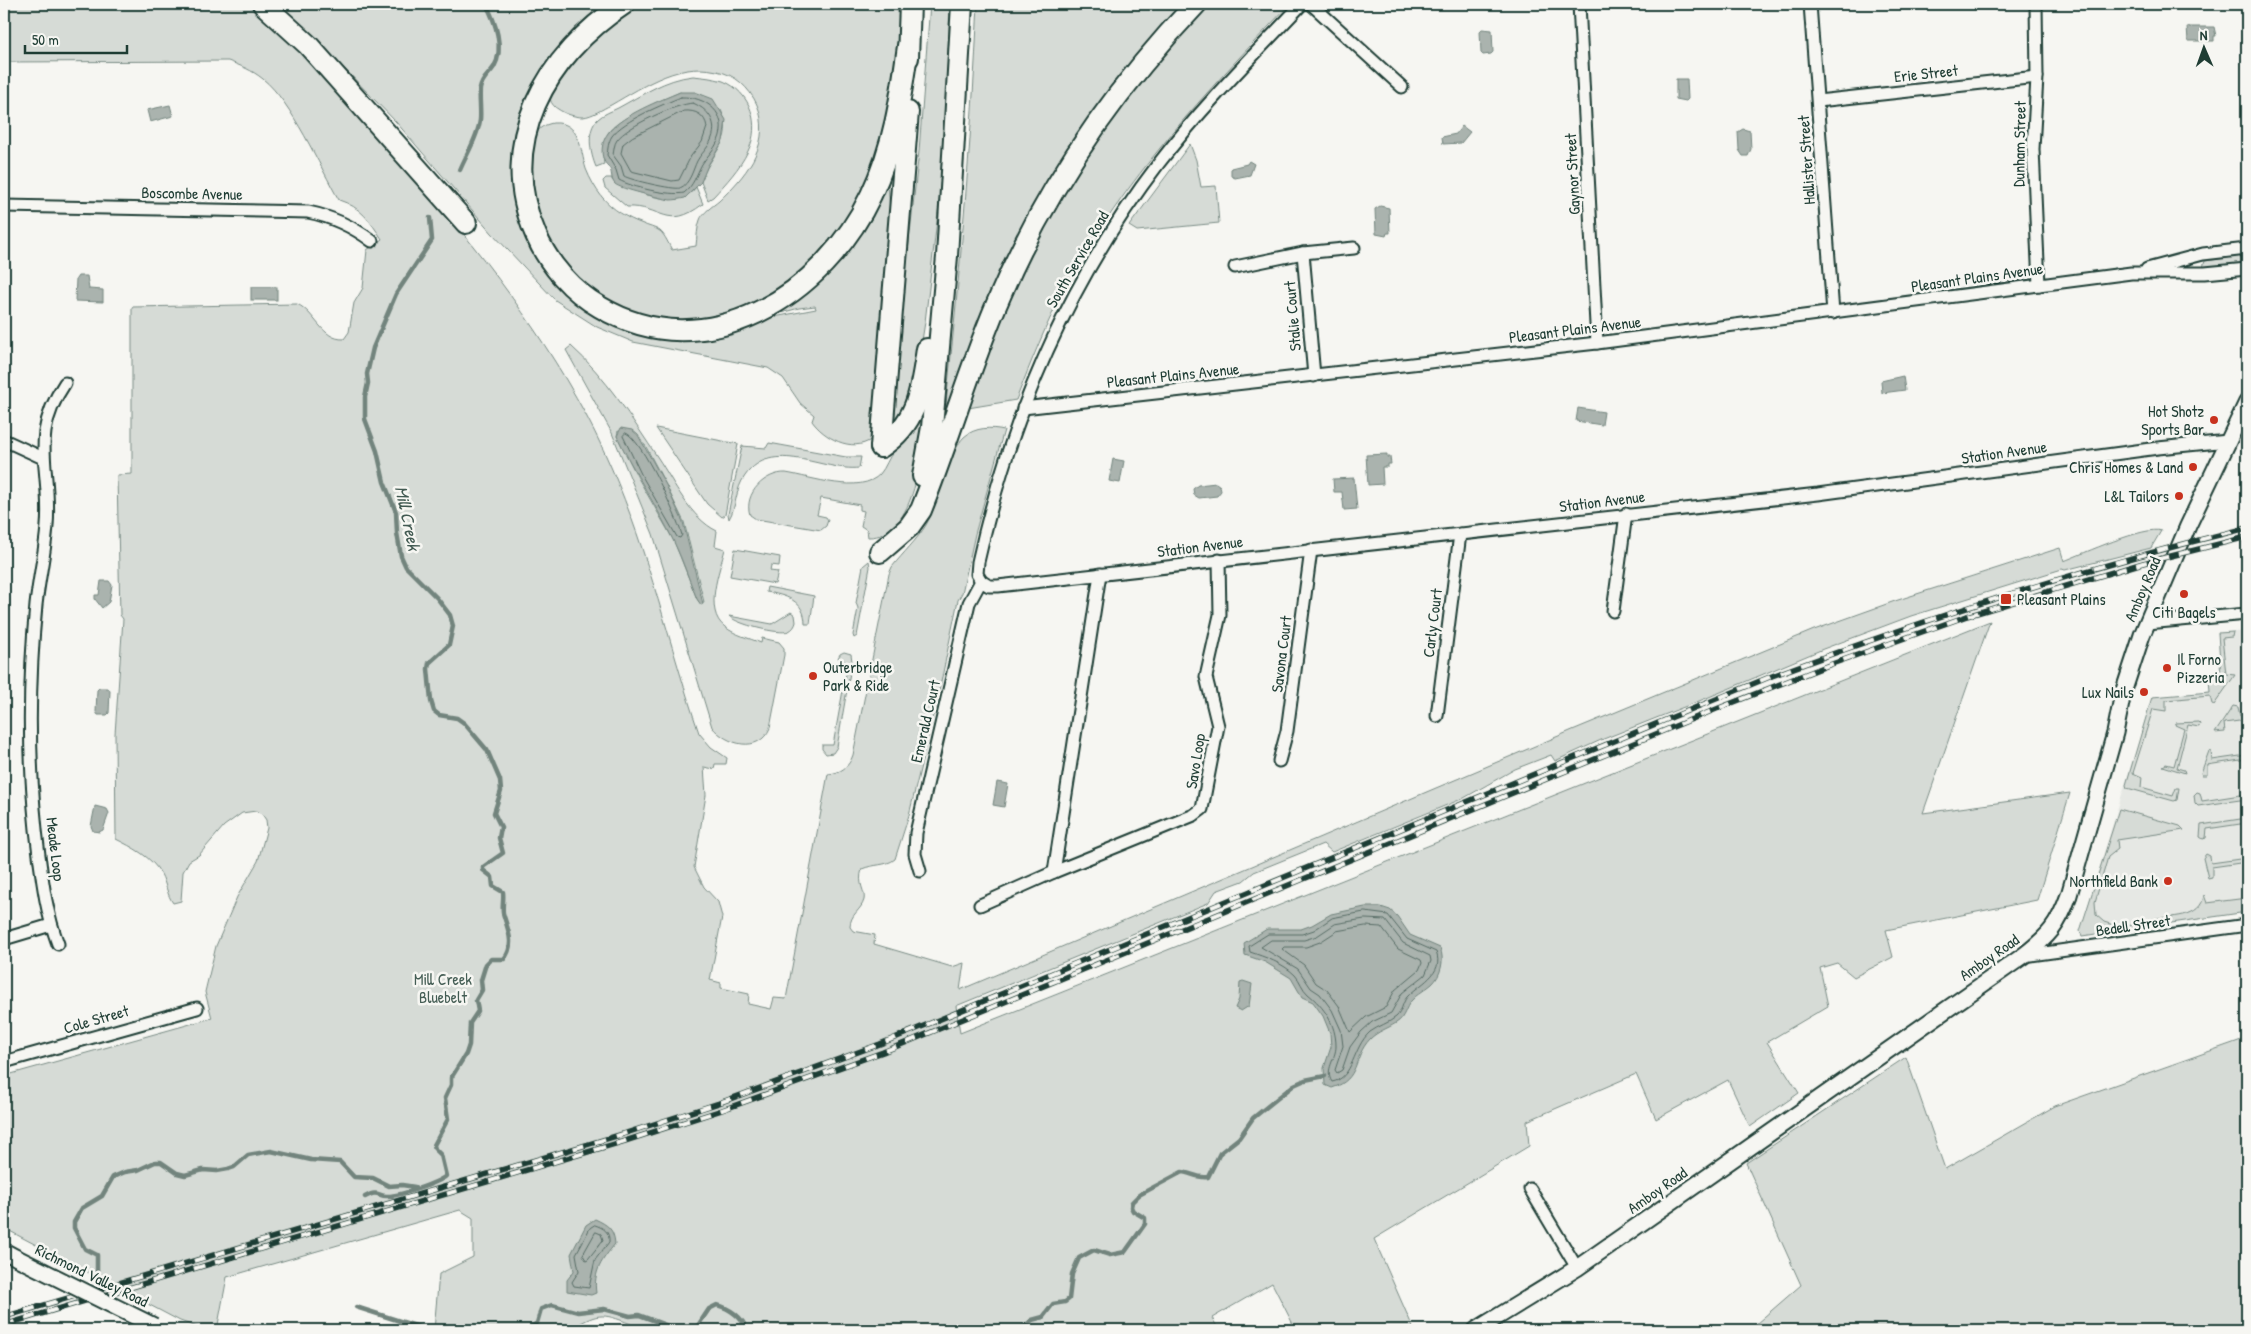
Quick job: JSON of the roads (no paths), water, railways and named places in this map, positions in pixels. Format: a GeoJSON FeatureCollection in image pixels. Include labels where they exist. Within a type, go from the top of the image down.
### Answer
{"type":"FeatureCollection","features":[{"type":"Feature","properties":{"kind":"highway"},"geometry":{"type":"LineString","coordinates":[[263,4],[308,45],[466,223]]}},
{"type":"Feature","properties":{"kind":"highway"},"geometry":{"type":"LineString","coordinates":[[624,4],[578,42],[559,63],[544,85],[533,108],[524,141],[521,166],[523,191],[529,216],[539,241],[551,261],[566,280],[588,299],[612,314],[635,323],[659,328],[686,330],[712,328],[750,317],[792,291],[837,248],[864,209],[884,164],[900,110],[908,46]]}},
{"type":"Feature","properties":{"kind":"highway"},"geometry":{"type":"LineString","coordinates":[[910,4],[907,127],[881,447],[895,436],[907,422],[917,401],[928,345],[939,256],[949,196]]}},
{"type":"Feature","properties":{"kind":"highway"},"geometry":{"type":"LineString","coordinates":[[895,539],[915,502],[928,454],[947,256],[949,196],[962,4]]}},
{"type":"Feature","properties":{"kind":"highway"},"geometry":{"type":"LineString","coordinates":[[880,552],[910,527],[920,510],[990,320],[1038,217],[1069,164],[1116,96],[1140,66],[1196,4]]}},
{"type":"Feature","properties":{"kind":"main road","name":"Amboy Road"},"geometry":{"type":"LineString","coordinates":[[1476,1330],[1577,1268],[2023,956],[2051,932],[2062,915],[2069,895],[2106,765],[2123,693],[2146,623],[2247,402]]}},
{"type":"Feature","properties":{"kind":"main road","name":"Richmond Valley Road"},"geometry":{"type":"LineString","coordinates":[[11,1254],[159,1328]]}},
{"type":"Feature","properties":{"kind":"street","name":"South Service Road"},"geometry":{"type":"LineString","coordinates":[[981,581],[977,568],[989,513],[1005,458],[1023,408],[1068,305],[1102,245],[1126,208],[1179,138],[1302,4]]}},
{"type":"Feature","properties":{"kind":"street"},"geometry":{"type":"LineString","coordinates":[[1311,4],[1402,87]]}},
{"type":"Feature","properties":{"kind":"street","name":"Gaynor Street"},"geometry":{"type":"LineString","coordinates":[[1579,4],[1597,344]]}},
{"type":"Feature","properties":{"kind":"street","name":"Hallister Street"},"geometry":{"type":"LineString","coordinates":[[1810,4],[1833,313]]}},
{"type":"Feature","properties":{"kind":"street","name":"Dunham Street"},"geometry":{"type":"LineString","coordinates":[[2036,4],[2037,77],[2033,148],[2039,285]]}},
{"type":"Feature","properties":{"kind":"street","name":"Erie Street"},"geometry":{"type":"LineString","coordinates":[[1818,101],[2037,77]]}},
{"type":"Feature","properties":{"kind":"street","name":"Boscombe Avenue"},"geometry":{"type":"LineString","coordinates":[[4,206],[308,212],[329,216],[352,226],[372,241]]}},
{"type":"Feature","properties":{"kind":"street","name":"Stalie Court"},"geometry":{"type":"LineString","coordinates":[[1235,267],[1303,253],[1354,248]]}},
{"type":"Feature","properties":{"kind":"street","name":"Pleasant Plains Avenue"},"geometry":{"type":"LineString","coordinates":[[2131,274],[2203,254],[2247,248]]}},
{"type":"Feature","properties":{"kind":"street","name":"Stalie Court"},"geometry":{"type":"LineString","coordinates":[[1303,253],[1314,376]]}},
{"type":"Feature","properties":{"kind":"street","name":"Pleasant Plains Avenue"},"geometry":{"type":"LineString","coordinates":[[1023,408],[1597,344],[2131,274],[2205,273],[2247,269]]}},
{"type":"Feature","properties":{"kind":"street","name":"Meade Loop"},"geometry":{"type":"LineString","coordinates":[[58,944],[51,925],[36,830],[30,718],[31,662],[36,602],[49,508],[43,458],[44,433],[48,415],[65,383]]}},
{"type":"Feature","properties":{"kind":"street"},"geometry":{"type":"LineString","coordinates":[[4,440],[43,458]]}},
{"type":"Feature","properties":{"kind":"street","name":"Station Avenue"},"geometry":{"type":"LineString","coordinates":[[981,581],[989,586],[998,586],[1626,514],[1818,494],[2148,449],[2228,441]]}},
{"type":"Feature","properties":{"kind":"street"},"geometry":{"type":"LineString","coordinates":[[1613,611],[1626,514]]}},
{"type":"Feature","properties":{"kind":"street","name":"Carly Court"},"geometry":{"type":"LineString","coordinates":[[1436,716],[1460,534]]}},
{"type":"Feature","properties":{"kind":"street","name":"Savona Court"},"geometry":{"type":"LineString","coordinates":[[1278,761],[1287,731],[1310,550]]}},
{"type":"Feature","properties":{"kind":"street","name":"Savo Loop"},"geometry":{"type":"LineString","coordinates":[[980,905],[1054,872],[1194,815],[1202,809],[1218,726],[1206,677],[1220,615],[1219,560]]}},
{"type":"Feature","properties":{"kind":"street"},"geometry":{"type":"LineString","coordinates":[[1054,872],[1100,574]]}},
{"type":"Feature","properties":{"kind":"street","name":"Emerald Court"},"geometry":{"type":"LineString","coordinates":[[920,872],[915,854],[916,833],[968,604],[981,581]]}},
{"type":"Feature","properties":{"kind":"street"},"geometry":{"type":"LineString","coordinates":[[2146,623],[2247,614]]}},
{"type":"Feature","properties":{"kind":"street"},"geometry":{"type":"LineString","coordinates":[[4,939],[51,925]]}},
{"type":"Feature","properties":{"kind":"street","name":"Bedell Street"},"geometry":{"type":"LineString","coordinates":[[2023,956],[2247,925]]}},
{"type":"Feature","properties":{"kind":"street","name":"Cole Street"},"geometry":{"type":"LineString","coordinates":[[4,1062],[197,1008]]}},
{"type":"Feature","properties":{"kind":"street"},"geometry":{"type":"LineString","coordinates":[[1530,1188],[1577,1268]]}},
{"type":"Feature","properties":{"kind":"water"},"geometry":{"type":"Polygon","coordinates":[[[2187,27],[2214,27],[2216,36],[2214,36],[2214,41],[2188,41],[2187,27]]]}},
{"type":"Feature","properties":{"kind":"water"},"geometry":{"type":"Polygon","coordinates":[[[1482,29],[1492,30],[1493,52],[1491,54],[1483,55],[1481,53],[1480,31],[1482,29]]]}},
{"type":"Feature","properties":{"kind":"water"},"geometry":{"type":"Polygon","coordinates":[[[1676,79],[1687,79],[1688,99],[1686,101],[1676,99],[1676,79]]]}},
{"type":"Feature","properties":{"kind":"water"},"geometry":{"type":"Polygon","coordinates":[[[680,92],[695,92],[713,99],[726,120],[723,141],[708,165],[701,182],[685,198],[676,200],[632,191],[615,184],[612,180],[610,168],[605,163],[602,154],[606,136],[623,119],[680,92]]]}},
{"type":"Feature","properties":{"kind":"water"},"geometry":{"type":"Polygon","coordinates":[[[170,105],[173,116],[150,122],[147,110],[170,105]]]}},
{"type":"Feature","properties":{"kind":"water"},"geometry":{"type":"Polygon","coordinates":[[[1462,126],[1470,132],[1461,143],[1443,144],[1442,137],[1456,134],[1462,126]]]}},
{"type":"Feature","properties":{"kind":"water"},"geometry":{"type":"Polygon","coordinates":[[[1743,129],[1750,131],[1751,149],[1748,156],[1743,156],[1739,150],[1738,132],[1743,129]]]}},
{"type":"Feature","properties":{"kind":"water"},"geometry":{"type":"Polygon","coordinates":[[[1249,161],[1254,164],[1250,175],[1235,178],[1231,176],[1231,168],[1247,164],[1249,161]]]}},
{"type":"Feature","properties":{"kind":"water"},"geometry":{"type":"Polygon","coordinates":[[[1380,206],[1389,208],[1390,233],[1387,233],[1386,236],[1376,234],[1375,209],[1380,206]]]}},
{"type":"Feature","properties":{"kind":"water"},"geometry":{"type":"Polygon","coordinates":[[[78,276],[87,276],[89,289],[103,290],[103,302],[75,301],[76,279],[78,276]]]}},
{"type":"Feature","properties":{"kind":"water"},"geometry":{"type":"Polygon","coordinates":[[[251,287],[277,287],[277,300],[251,300],[251,287]]]}},
{"type":"Feature","properties":{"kind":"water"},"geometry":{"type":"Polygon","coordinates":[[[1903,376],[1905,390],[1882,393],[1881,381],[1903,376]]]}},
{"type":"Feature","properties":{"kind":"water"},"geometry":{"type":"Polygon","coordinates":[[[1578,408],[1604,412],[1602,425],[1576,421],[1578,408]]]}},
{"type":"Feature","properties":{"kind":"water"},"geometry":{"type":"Polygon","coordinates":[[[621,428],[632,430],[638,435],[666,485],[683,522],[703,604],[701,605],[667,529],[617,436],[621,428]]]}},
{"type":"Feature","properties":{"kind":"water"},"geometry":{"type":"Polygon","coordinates":[[[1387,454],[1387,457],[1390,457],[1391,464],[1388,464],[1388,467],[1382,467],[1383,484],[1368,485],[1366,455],[1387,454]]]}},
{"type":"Feature","properties":{"kind":"water"},"geometry":{"type":"Polygon","coordinates":[[[1113,459],[1124,461],[1120,483],[1109,481],[1113,459]]]}},
{"type":"Feature","properties":{"kind":"water"},"geometry":{"type":"Polygon","coordinates":[[[1354,478],[1357,509],[1344,510],[1342,492],[1334,492],[1333,479],[1354,478]]]}},
{"type":"Feature","properties":{"kind":"water"},"geometry":{"type":"Polygon","coordinates":[[[1216,483],[1220,486],[1221,491],[1217,496],[1199,498],[1194,495],[1193,489],[1198,485],[1216,483]]]}},
{"type":"Feature","properties":{"kind":"water"},"geometry":{"type":"Polygon","coordinates":[[[101,581],[109,581],[112,585],[109,602],[102,608],[95,599],[95,595],[99,595],[101,581]]]}},
{"type":"Feature","properties":{"kind":"water"},"geometry":{"type":"Polygon","coordinates":[[[99,688],[108,688],[110,691],[109,713],[107,715],[98,715],[96,712],[97,690],[99,688]]]}},
{"type":"Feature","properties":{"kind":"water"},"geometry":{"type":"Polygon","coordinates":[[[997,782],[1008,784],[1004,807],[993,805],[997,782]]]}},
{"type":"Feature","properties":{"kind":"water"},"geometry":{"type":"Polygon","coordinates":[[[95,806],[107,809],[109,813],[103,830],[99,832],[93,831],[91,826],[95,806]]]}},
{"type":"Feature","properties":{"kind":"water"},"geometry":{"type":"Polygon","coordinates":[[[1365,907],[1381,907],[1390,910],[1397,916],[1410,935],[1440,948],[1442,957],[1441,967],[1435,981],[1411,1001],[1399,1021],[1376,1034],[1364,1046],[1348,1079],[1332,1088],[1325,1085],[1324,1068],[1331,1047],[1330,1033],[1323,1016],[1313,1002],[1302,997],[1291,978],[1265,962],[1245,955],[1244,943],[1267,929],[1301,929],[1331,914],[1365,907]]]}},
{"type":"Feature","properties":{"kind":"water"},"geometry":{"type":"Polygon","coordinates":[[[1240,982],[1252,984],[1249,1006],[1241,1011],[1235,1008],[1239,999],[1240,982]]]}},
{"type":"Feature","properties":{"kind":"water"},"geometry":{"type":"Polygon","coordinates":[[[595,1219],[610,1228],[615,1244],[606,1255],[597,1272],[596,1293],[591,1295],[567,1291],[567,1280],[574,1271],[571,1254],[586,1225],[595,1219]]]}},
{"type":"Feature","properties":{"kind":"waterway","name":"Mill Creek"},"geometry":{"type":"LineString","coordinates":[[460,170],[479,126],[481,85],[494,67],[499,52],[498,35],[486,4]]}},
{"type":"Feature","properties":{"kind":"waterway","name":"Mill Creek"},"geometry":{"type":"LineString","coordinates":[[365,1197],[373,1194],[385,1196],[401,1194],[446,1176],[441,1155],[434,1145],[448,1119],[445,1098],[451,1085],[451,1078],[466,1054],[469,1045],[470,1023],[478,1011],[476,1000],[482,990],[481,980],[486,964],[491,959],[504,959],[508,953],[510,942],[503,913],[503,892],[493,886],[492,877],[483,870],[483,867],[503,853],[499,838],[501,827],[494,813],[501,791],[500,780],[487,750],[464,723],[457,718],[439,715],[434,711],[431,701],[429,663],[449,645],[453,626],[450,615],[437,598],[406,567],[401,556],[396,512],[384,482],[377,451],[365,419],[367,374],[373,348],[396,294],[432,240],[430,218]]}},
{"type":"Feature","properties":{"kind":"waterway"},"geometry":{"type":"LineString","coordinates":[[1018,1330],[1032,1320],[1043,1317],[1053,1304],[1065,1302],[1069,1299],[1072,1274],[1079,1258],[1094,1250],[1110,1255],[1125,1252],[1145,1224],[1145,1218],[1133,1211],[1131,1207],[1132,1202],[1139,1195],[1182,1172],[1208,1177],[1220,1153],[1239,1138],[1253,1118],[1294,1085],[1305,1080],[1325,1076]]}},
{"type":"Feature","properties":{"kind":"waterway","name":"Mill Creek"},"geometry":{"type":"LineString","coordinates":[[97,1271],[97,1255],[85,1249],[74,1228],[74,1222],[82,1208],[102,1196],[113,1177],[125,1172],[138,1170],[155,1162],[161,1162],[177,1173],[185,1175],[203,1170],[217,1171],[228,1169],[234,1167],[248,1155],[271,1151],[311,1160],[340,1162],[354,1177],[373,1178],[389,1186],[415,1187]]}},
{"type":"Feature","properties":{"kind":"waterway"},"geometry":{"type":"LineString","coordinates":[[527,1330],[537,1323],[541,1309],[552,1305],[578,1312],[604,1309],[630,1316],[639,1315],[679,1330]]}},
{"type":"Feature","properties":{"kind":"waterway"},"geometry":{"type":"LineString","coordinates":[[695,1330],[709,1309],[717,1305],[735,1314],[742,1321],[746,1330]]}},
{"type":"Feature","properties":{"kind":"waterway"},"geometry":{"type":"LineString","coordinates":[[356,1307],[428,1330]]}},
{"type":"Feature","properties":{"kind":"railway"},"geometry":{"type":"LineString","coordinates":[[4,1317],[623,1134],[719,1103],[880,1044],[1772,676],[1889,634],[2008,595],[2127,559],[2247,528]]}},
{"type":"Feature","properties":{"kind":"railway"},"geometry":{"type":"LineString","coordinates":[[4,1325],[625,1141],[722,1110],[883,1052],[1719,708],[1829,665],[1967,616],[2143,563],[2247,537]]}},
{"type":"Feature","properties":{"kind":"place","name":"Hot Shotz Sports Bar"},"geometry":{"type":"Point","coordinates":[2214,420]}},
{"type":"Feature","properties":{"kind":"place","name":"Chris Homes & Land"},"geometry":{"type":"Point","coordinates":[2193,467]}},
{"type":"Feature","properties":{"kind":"place","name":"L&L Tailors"},"geometry":{"type":"Point","coordinates":[2179,496]}},
{"type":"Feature","properties":{"kind":"place","name":"Citi Bagels"},"geometry":{"type":"Point","coordinates":[2184,594]}},
{"type":"Feature","properties":{"kind":"place","name":"Pleasant Plains"},"geometry":{"type":"Point","coordinates":[2006,599]}},
{"type":"Feature","properties":{"kind":"place","name":"Il Forno Pizzeria"},"geometry":{"type":"Point","coordinates":[2167,668]}},
{"type":"Feature","properties":{"kind":"place","name":"Outerbridge Park & Ride"},"geometry":{"type":"Point","coordinates":[813,676]}},
{"type":"Feature","properties":{"kind":"place","name":"Lux Nails"},"geometry":{"type":"Point","coordinates":[2144,692]}},
{"type":"Feature","properties":{"kind":"place","name":"Northfield Bank"},"geometry":{"type":"Point","coordinates":[2168,881]}},
{"type":"Feature","properties":{"kind":"park label","name":"Mill Creek Bluebelt"},"geometry":{"type":"Point","coordinates":[443,988]}}]}
